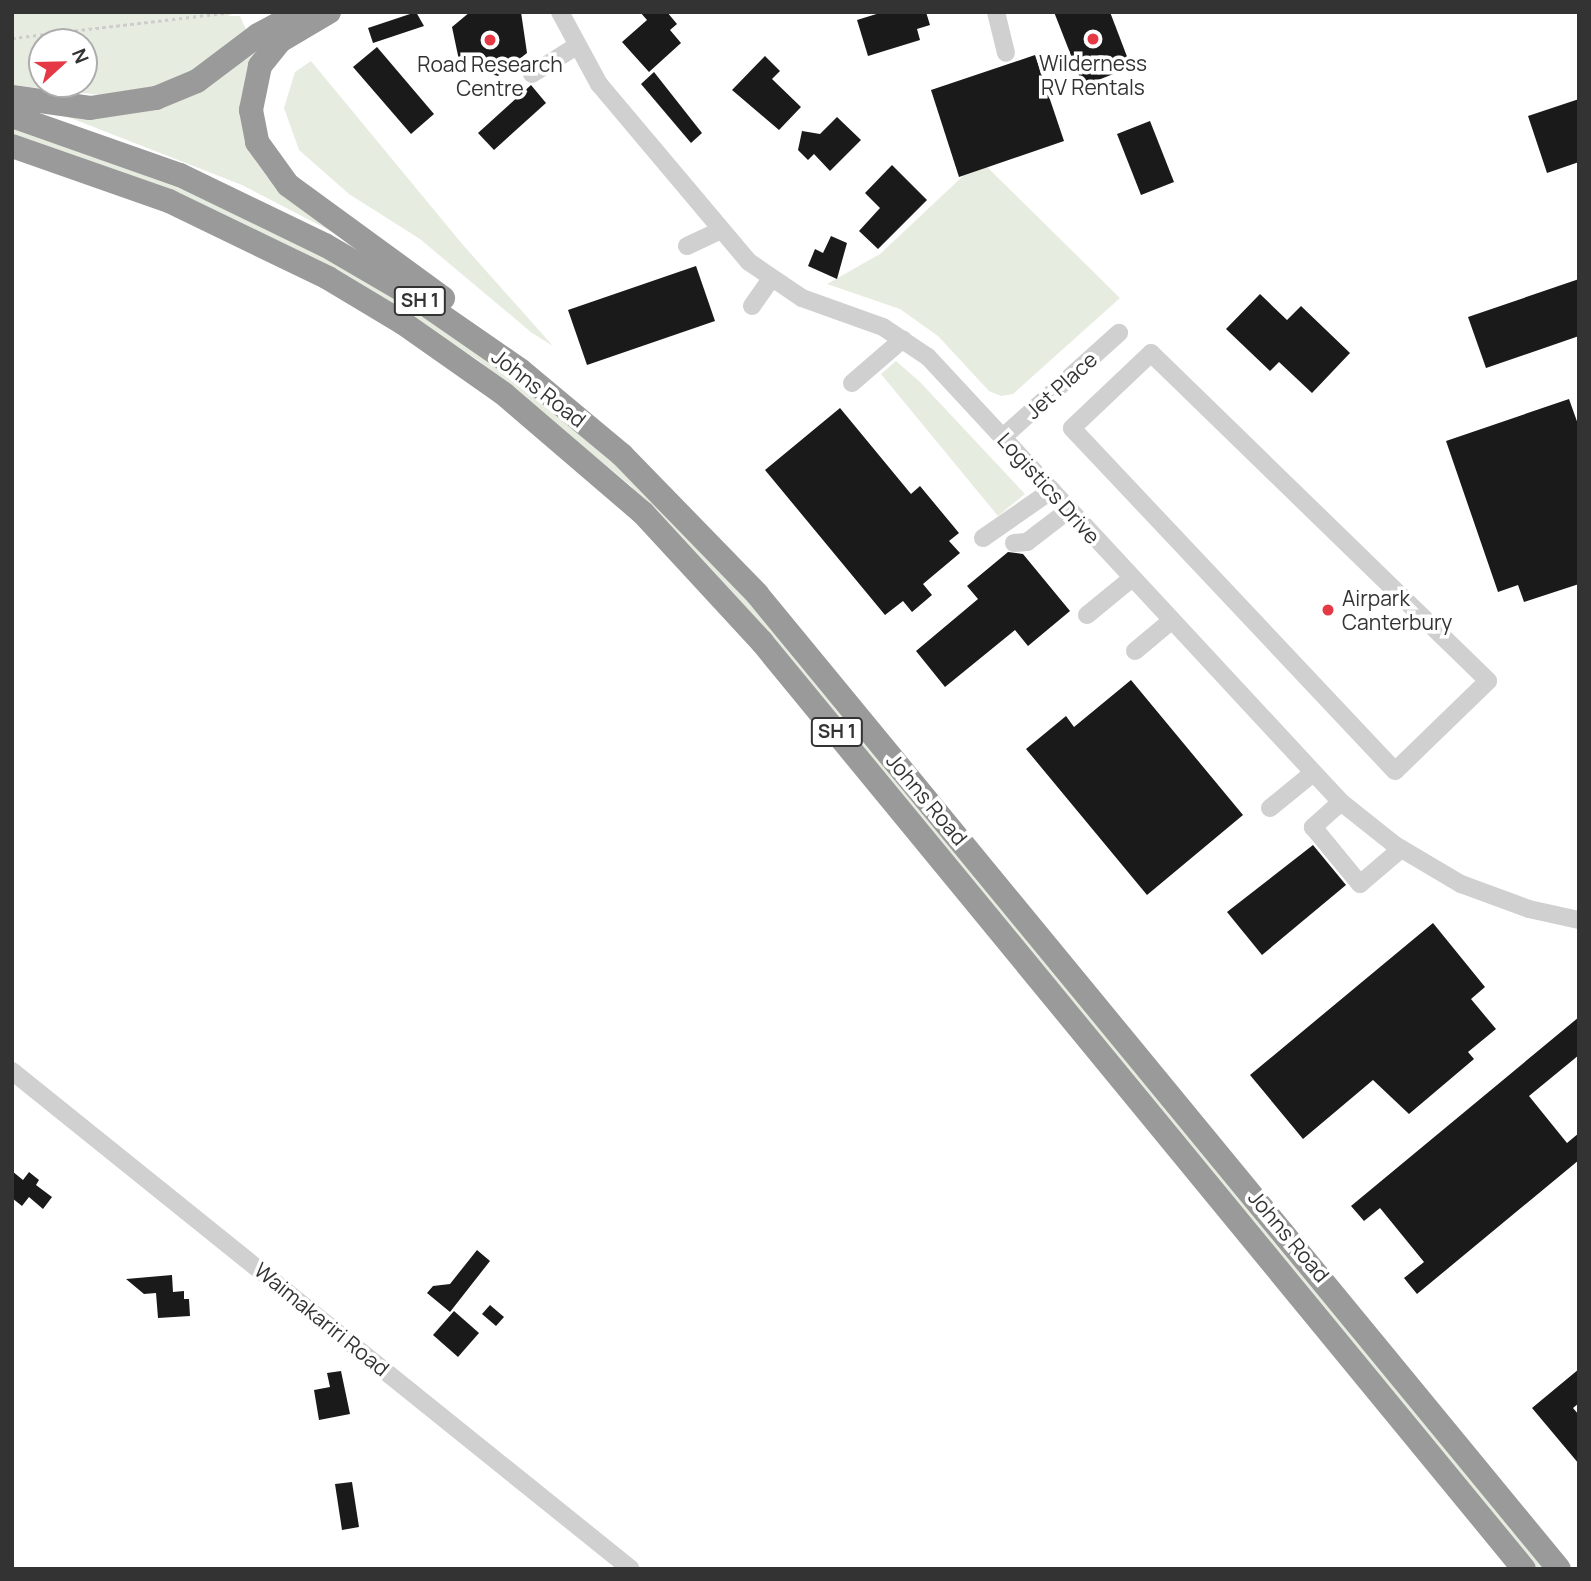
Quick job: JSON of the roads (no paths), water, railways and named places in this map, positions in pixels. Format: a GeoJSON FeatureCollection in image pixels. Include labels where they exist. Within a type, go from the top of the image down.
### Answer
{"type":"FeatureCollection","features":[{"type":"Feature","properties":{"kind":"highway"},"geometry":{"type":"LineString","coordinates":[[12,97],[90,108],[156,98],[197,81],[258,35],[301,12]]}},
{"type":"Feature","properties":{"kind":"highway"},"geometry":{"type":"LineString","coordinates":[[329,12],[280,41],[256,76],[253,126],[277,175],[609,426],[663,475],[757,594]]}},
{"type":"Feature","properties":{"kind":"highway","name":"Johns Road"},"geometry":{"type":"LineString","coordinates":[[12,116],[215,190],[325,244],[419,300],[520,370],[578,417],[678,508],[757,594],[1559,1569]]}},
{"type":"Feature","properties":{"kind":"highway","name":"Johns Road"},"geometry":{"type":"LineString","coordinates":[[12,146],[169,201],[328,278],[494,387],[643,513],[762,642],[1524,1569]]}},
{"type":"Feature","properties":{"kind":"street","name":"Logistics Drive"},"geometry":{"type":"LineString","coordinates":[[560,12],[575,47],[599,84],[719,231],[770,280],[903,339],[928,357],[1070,509],[1131,579],[1341,802],[1401,849],[1497,899],[1579,920]]}},
{"type":"Feature","properties":{"kind":"street"},"geometry":{"type":"LineString","coordinates":[[996,12],[1006,53]]}},
{"type":"Feature","properties":{"kind":"street"},"geometry":{"type":"LineString","coordinates":[[532,74],[575,47]]}},
{"type":"Feature","properties":{"kind":"street"},"geometry":{"type":"LineString","coordinates":[[687,246],[719,231]]}},
{"type":"Feature","properties":{"kind":"street"},"geometry":{"type":"LineString","coordinates":[[752,306],[770,280]]}},
{"type":"Feature","properties":{"kind":"street","name":"Jet Place"},"geometry":{"type":"LineString","coordinates":[[1003,437],[1119,332]]}},
{"type":"Feature","properties":{"kind":"street"},"geometry":{"type":"LineString","coordinates":[[852,383],[903,339]]}},
{"type":"Feature","properties":{"kind":"street"},"geometry":{"type":"LineString","coordinates":[[1150,353],[1488,681],[1395,771],[1072,428],[1150,353]]}},
{"type":"Feature","properties":{"kind":"street"},"geometry":{"type":"LineString","coordinates":[[983,538],[1052,490]]}},
{"type":"Feature","properties":{"kind":"street"},"geometry":{"type":"LineString","coordinates":[[1014,543],[1027,541],[1070,509]]}},
{"type":"Feature","properties":{"kind":"street"},"geometry":{"type":"LineString","coordinates":[[1087,615],[1131,579]]}},
{"type":"Feature","properties":{"kind":"street"},"geometry":{"type":"LineString","coordinates":[[1135,651],[1171,621]]}},
{"type":"Feature","properties":{"kind":"street"},"geometry":{"type":"LineString","coordinates":[[1270,808],[1313,772]]}},
{"type":"Feature","properties":{"kind":"street"},"geometry":{"type":"LineString","coordinates":[[1341,802],[1314,827],[1360,884],[1401,849]]}},
{"type":"Feature","properties":{"kind":"street","name":"Waimakariri Road"},"geometry":{"type":"LineString","coordinates":[[12,1071],[632,1569]]}},
{"type":"Feature","properties":{"kind":"place","name":"Wilderness RV Rentals"},"geometry":{"type":"Point","coordinates":[1093,39]}},
{"type":"Feature","properties":{"kind":"place","name":"Road Research Centre"},"geometry":{"type":"Point","coordinates":[490,40]}},
{"type":"Feature","properties":{"kind":"place","name":"Airpark Canterbury"},"geometry":{"type":"Point","coordinates":[1328,610]}}]}
